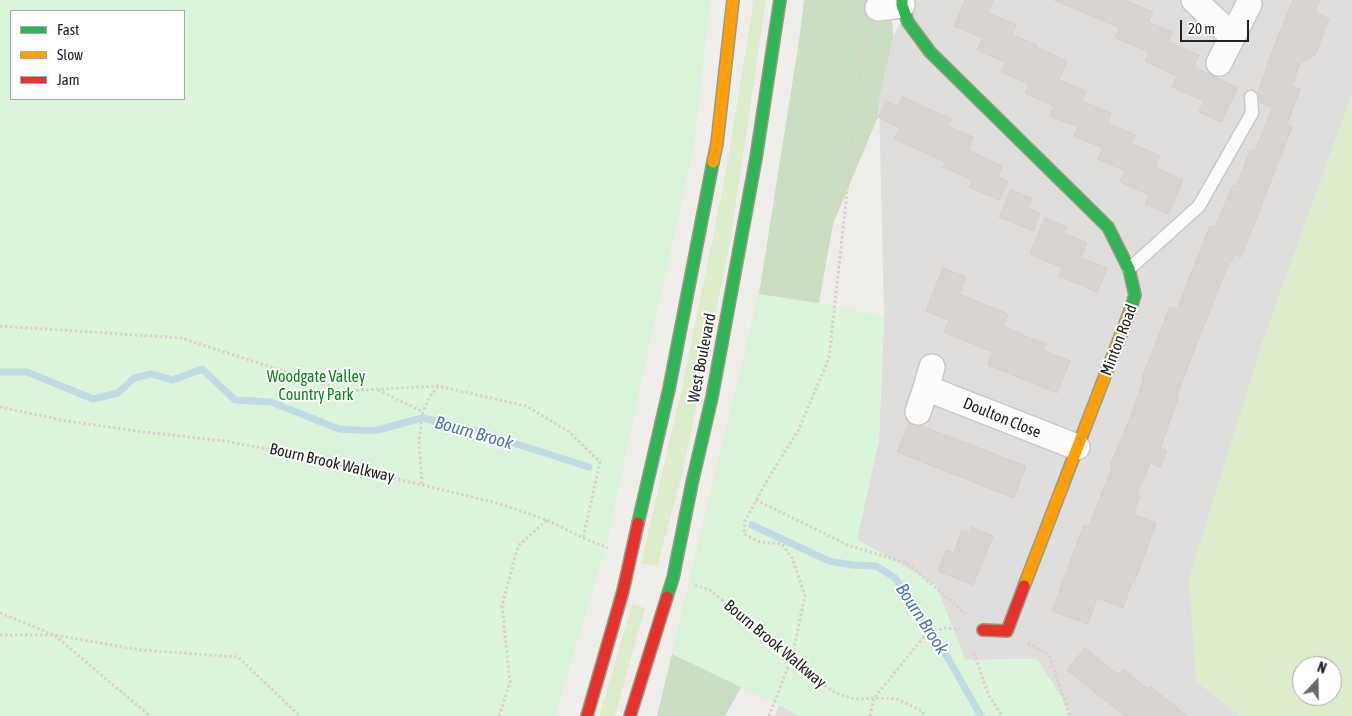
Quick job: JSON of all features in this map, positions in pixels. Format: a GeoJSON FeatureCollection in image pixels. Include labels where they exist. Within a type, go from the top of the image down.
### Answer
{"type":"FeatureCollection","features":[{"type":"Feature","properties":{"kind":"main road","name":"West Boulevard"},"geometry":{"type":"LineString","coordinates":[[587,716],[623,591],[669,389],[717,143],[733,0]]}},
{"type":"Feature","properties":{"kind":"main road","name":"West Boulevard"},"geometry":{"type":"LineString","coordinates":[[630,716],[673,578],[712,396],[756,158],[780,0]]}},
{"type":"Feature","properties":{"kind":"main road","name":"Minton Road"},"geometry":{"type":"LineString","coordinates":[[902,2],[908,22],[930,52],[1108,227],[1129,269],[1135,295],[1007,631]]}},
{"type":"Feature","properties":{"kind":"main road"},"geometry":{"type":"LineString","coordinates":[[983,630],[1007,631]]}},
{"type":"Feature","properties":{"kind":"street"},"geometry":{"type":"LineString","coordinates":[[1194,0],[1232,36]]}},
{"type":"Feature","properties":{"kind":"street","name":"Minton Road"},"geometry":{"type":"LineString","coordinates":[[878,8],[902,2]]}},
{"type":"Feature","properties":{"kind":"street"},"geometry":{"type":"LineString","coordinates":[[1219,63],[1249,4]]}},
{"type":"Feature","properties":{"kind":"street","name":"Doulton Close"},"geometry":{"type":"LineString","coordinates":[[918,412],[929,377],[1077,447]]}},
{"type":"Feature","properties":{"kind":"lane"},"geometry":{"type":"LineString","coordinates":[[1129,269],[1199,206],[1252,113],[1251,97]]}},
{"type":"Feature","properties":{"kind":"path"},"geometry":{"type":"LineString","coordinates":[[769,716],[792,657],[805,596],[792,558],[782,544],[760,542],[744,534],[744,521],[798,431],[829,358],[862,54],[878,8]]}},
{"type":"Feature","properties":{"kind":"path"},"geometry":{"type":"LineString","coordinates":[[0,326],[181,338],[345,391],[438,386],[526,406],[568,430],[600,462],[582,538]]}},
{"type":"Feature","properties":{"kind":"path"},"geometry":{"type":"LineString","coordinates":[[422,484],[419,440],[423,412],[430,396],[438,386]]}},
{"type":"Feature","properties":{"kind":"path"},"geometry":{"type":"LineString","coordinates":[[376,389],[423,412]]}},
{"type":"Feature","properties":{"kind":"path","name":"Bourn Brook Walkway"},"geometry":{"type":"LineString","coordinates":[[0,407],[66,421],[224,441],[289,452],[497,503],[547,520],[582,538],[612,550]]}},
{"type":"Feature","properties":{"kind":"path"},"geometry":{"type":"LineString","coordinates":[[756,500],[850,546],[907,563],[983,630],[974,653],[989,696],[1002,716]]}},
{"type":"Feature","properties":{"kind":"path"},"geometry":{"type":"LineString","coordinates":[[499,716],[510,682],[502,606],[518,546],[547,520]]}},
{"type":"Feature","properties":{"kind":"path","name":"Bourn Brook Walkway"},"geometry":{"type":"LineString","coordinates":[[710,590],[792,657],[815,679],[836,693],[855,700],[874,698],[898,699],[922,711],[925,716]]}},
{"type":"Feature","properties":{"kind":"path"},"geometry":{"type":"LineString","coordinates":[[0,613],[54,635],[150,716]]}},
{"type":"Feature","properties":{"kind":"path"},"geometry":{"type":"LineString","coordinates":[[870,716],[874,698],[927,633],[946,628]]}},
{"type":"Feature","properties":{"kind":"path"},"geometry":{"type":"LineString","coordinates":[[1007,631],[1049,655],[1070,716]]}},
{"type":"Feature","properties":{"kind":"path"},"geometry":{"type":"LineString","coordinates":[[0,635],[54,635],[141,650],[238,657],[300,716]]}},
{"type":"Feature","properties":{"kind":"shaded area"},"geometry":{"type":"Polygon","coordinates":[[[915,0],[1352,0],[1352,94],[1261,347],[1196,681],[1240,716],[1068,716],[1071,712],[1037,659],[965,660],[936,585],[857,539],[879,440],[884,317],[879,102],[893,37],[915,0]]]}},
{"type":"Feature","properties":{"kind":"shaded area"},"geometry":{"type":"Polygon","coordinates":[[[779,705],[801,716],[775,716],[779,705]]]}},
{"type":"Feature","properties":{"kind":"green space","name":"Woodgate Valley Country Park"},"geometry":{"type":"Polygon","coordinates":[[[0,0],[711,0],[693,152],[606,547],[555,716],[0,716],[0,0]]]}},
{"type":"Feature","properties":{"kind":"green space"},"geometry":{"type":"Polygon","coordinates":[[[753,0],[766,0],[730,244],[682,476],[657,566],[641,563],[682,388],[725,177],[753,0]]]}},
{"type":"Feature","properties":{"kind":"green space"},"geometry":{"type":"Polygon","coordinates":[[[804,0],[891,0],[893,37],[879,102],[878,117],[833,224],[755,664],[725,716],[657,716],[759,294],[804,0]]]}},
{"type":"Feature","properties":{"kind":"green space"},"geometry":{"type":"Polygon","coordinates":[[[1352,94],[1352,716],[1240,716],[1196,681],[1189,578],[1261,347],[1352,94]]]}},
{"type":"Feature","properties":{"kind":"green space"},"geometry":{"type":"Polygon","coordinates":[[[759,294],[838,306],[884,317],[879,440],[857,539],[936,585],[965,660],[1037,659],[1071,712],[1068,716],[801,716],[672,654],[759,294]]]}},
{"type":"Feature","properties":{"kind":"green space"},"geometry":{"type":"Polygon","coordinates":[[[632,604],[645,608],[615,716],[599,716],[632,604]]]}},
{"type":"Feature","properties":{"kind":"building"},"geometry":{"type":"Polygon","coordinates":[[[965,0],[993,0],[988,13],[1016,25],[1012,35],[1037,45],[1036,47],[1067,61],[1059,80],[1086,91],[1082,101],[1111,113],[1107,123],[1135,135],[1131,143],[1160,156],[1155,167],[1183,180],[1169,214],[1145,204],[1149,195],[1120,182],[1125,171],[1098,159],[1103,148],[1074,136],[1078,127],[1050,116],[1054,106],[1025,93],[1029,84],[1001,72],[1005,62],[977,50],[983,38],[954,26],[965,0]]]}},
{"type":"Feature","properties":{"kind":"building"},"geometry":{"type":"Polygon","coordinates":[[[1054,0],[1125,0],[1153,12],[1149,22],[1172,32],[1168,42],[1199,55],[1194,67],[1238,88],[1221,122],[1199,112],[1204,101],[1172,87],[1177,76],[1145,61],[1149,52],[1115,38],[1120,28],[1054,0]]]}},
{"type":"Feature","properties":{"kind":"building"},"geometry":{"type":"Polygon","coordinates":[[[1293,0],[1320,0],[1315,12],[1329,19],[1315,55],[1300,63],[1292,86],[1300,89],[1287,124],[1292,127],[1241,257],[1234,254],[1231,262],[1229,262],[1196,345],[1160,448],[1167,451],[1160,467],[1150,463],[1137,495],[1140,496],[1133,514],[1156,523],[1134,583],[1132,582],[1123,608],[1097,598],[1088,624],[1052,611],[1084,525],[1089,527],[1112,467],[1110,466],[1129,421],[1144,378],[1142,378],[1170,307],[1177,309],[1210,226],[1215,227],[1233,185],[1236,187],[1250,150],[1255,151],[1273,107],[1259,102],[1258,92],[1293,0]]]}},
{"type":"Feature","properties":{"kind":"building"},"geometry":{"type":"Polygon","coordinates":[[[903,97],[951,119],[948,126],[973,137],[968,150],[1002,166],[998,177],[1008,182],[999,200],[969,187],[972,180],[943,167],[946,162],[894,139],[900,128],[878,117],[886,101],[898,107],[903,97]]]}},
{"type":"Feature","properties":{"kind":"building"},"geometry":{"type":"Polygon","coordinates":[[[1011,190],[1032,198],[1028,208],[1040,214],[1033,231],[999,217],[1011,190]]]}},
{"type":"Feature","properties":{"kind":"building"},"geometry":{"type":"Polygon","coordinates":[[[1045,218],[1066,227],[1064,233],[1087,243],[1081,258],[1107,268],[1097,292],[1059,276],[1063,268],[1030,254],[1045,218]]]}},
{"type":"Feature","properties":{"kind":"building"},"geometry":{"type":"Polygon","coordinates":[[[943,268],[966,277],[959,294],[1008,314],[1003,326],[1046,344],[1043,350],[1070,361],[1057,393],[988,365],[993,352],[944,332],[949,320],[926,311],[943,268]]]}},
{"type":"Feature","properties":{"kind":"building"},"geometry":{"type":"Polygon","coordinates":[[[909,423],[1026,466],[1014,498],[897,452],[909,423]]]}},
{"type":"Feature","properties":{"kind":"building"},"geometry":{"type":"Polygon","coordinates":[[[971,527],[993,536],[973,585],[938,571],[946,550],[954,553],[962,530],[969,533],[971,527]]]}},
{"type":"Feature","properties":{"kind":"building"},"geometry":{"type":"Polygon","coordinates":[[[1085,648],[1118,675],[1123,669],[1148,689],[1150,686],[1187,716],[1125,716],[1067,670],[1085,648]]]}},
{"type":"Feature","properties":{"kind":"waterway","name":"Bourn Brook"},"geometry":{"type":"LineString","coordinates":[[0,372],[27,372],[93,399],[118,393],[134,378],[151,374],[173,380],[202,369],[235,400],[271,402],[339,429],[374,431],[422,418],[463,427],[589,467]]}},
{"type":"Feature","properties":{"kind":"waterway","name":"Bourn Brook"},"geometry":{"type":"LineString","coordinates":[[752,525],[829,561],[852,565],[876,566],[894,577],[915,603],[927,633],[945,653],[981,716]]}},
{"type":"Feature","properties":{"kind":"traffic: fast"},"geometry":{"type":"LineString","coordinates":[[667,597],[673,578],[712,397],[756,158],[780,0]]}},
{"type":"Feature","properties":{"kind":"traffic: fast"},"geometry":{"type":"LineString","coordinates":[[902,0],[908,22],[930,52],[1108,227],[1129,269],[1135,295],[1130,311]]}},
{"type":"Feature","properties":{"kind":"traffic: fast"},"geometry":{"type":"LineString","coordinates":[[638,523],[669,389],[713,162]]}},
{"type":"Feature","properties":{"kind":"traffic: slow"},"geometry":{"type":"LineString","coordinates":[[713,162],[717,143],[733,0]]}},
{"type":"Feature","properties":{"kind":"traffic: slow"},"geometry":{"type":"LineString","coordinates":[[1024,586],[1130,311]]}},
{"type":"Feature","properties":{"kind":"traffic: jam"},"geometry":{"type":"LineString","coordinates":[[587,716],[623,591],[638,523]]}},
{"type":"Feature","properties":{"kind":"traffic: jam"},"geometry":{"type":"LineString","coordinates":[[983,630],[1007,631],[1024,586]]}},
{"type":"Feature","properties":{"kind":"traffic: jam"},"geometry":{"type":"LineString","coordinates":[[630,716],[667,597]]}}]}
